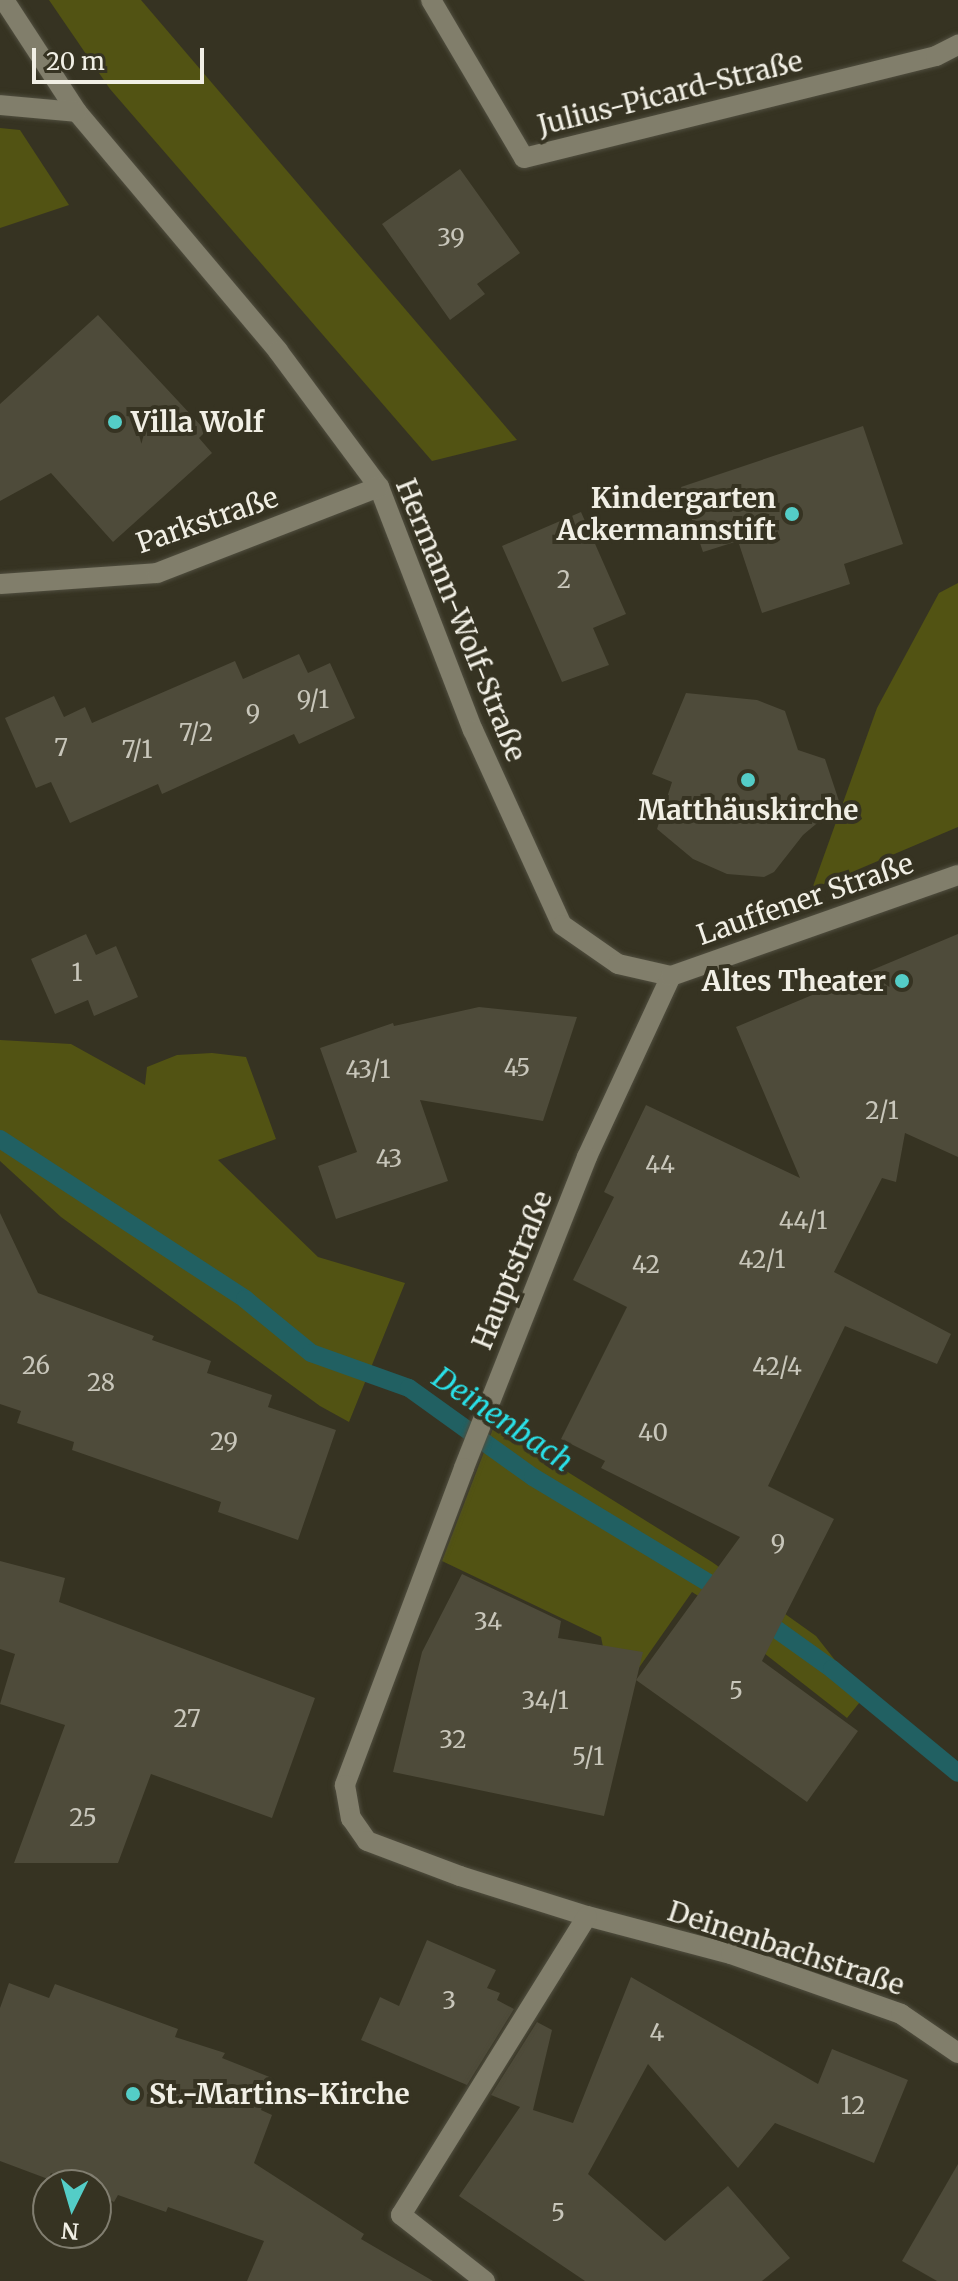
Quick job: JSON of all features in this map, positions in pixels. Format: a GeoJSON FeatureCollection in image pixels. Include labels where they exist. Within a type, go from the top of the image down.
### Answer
{"type":"FeatureCollection","features":[{"type":"Feature","properties":{"kind":"street","name":"Hermann-Wolf-Straße"},"geometry":{"type":"LineString","coordinates":[[4,0],[77,112],[278,351],[379,487],[473,730],[562,925],[618,964],[671,976]]}},
{"type":"Feature","properties":{"kind":"street","name":"Julius-Picard-Straße"},"geometry":{"type":"LineString","coordinates":[[431,0],[524,158],[936,56],[958,45]]}},
{"type":"Feature","properties":{"kind":"street"},"geometry":{"type":"LineString","coordinates":[[0,105],[77,112]]}},
{"type":"Feature","properties":{"kind":"street","name":"Parkstraße"},"geometry":{"type":"LineString","coordinates":[[0,584],[157,573],[379,487]]}},
{"type":"Feature","properties":{"kind":"street","name":"Lauffener Straße"},"geometry":{"type":"LineString","coordinates":[[671,976],[958,875]]}},
{"type":"Feature","properties":{"kind":"street","name":"Hauptstraße"},"geometry":{"type":"LineString","coordinates":[[351,1818],[345,1785],[464,1468],[587,1157],[671,976]]}},
{"type":"Feature","properties":{"kind":"street","name":"Deinenbachstraße"},"geometry":{"type":"LineString","coordinates":[[351,1818],[367,1841],[460,1876],[587,1916],[731,1954],[901,2014],[958,2053]]}},
{"type":"Feature","properties":{"kind":"street"},"geometry":{"type":"LineString","coordinates":[[485,2281],[401,2215],[587,1916]]}},
{"type":"Feature","properties":{"kind":"shaded area"},"geometry":{"type":"Polygon","coordinates":[[[49,0],[141,0],[517,440],[432,461],[110,89],[49,0]]]}},
{"type":"Feature","properties":{"kind":"shaded area"},"geometry":{"type":"Polygon","coordinates":[[[0,128],[20,130],[69,205],[0,228],[0,128]]]}},
{"type":"Feature","properties":{"kind":"shaded area"},"geometry":{"type":"Polygon","coordinates":[[[958,583],[958,827],[812,889],[877,708],[939,593],[958,583]]]}},
{"type":"Feature","properties":{"kind":"shaded area"},"geometry":{"type":"Polygon","coordinates":[[[0,1040],[71,1044],[145,1085],[147,1067],[177,1055],[212,1053],[246,1057],[276,1139],[218,1160],[318,1257],[405,1283],[349,1422],[320,1406],[61,1217],[0,1161],[0,1040]]]}},
{"type":"Feature","properties":{"kind":"shaded area"},"geometry":{"type":"Polygon","coordinates":[[[494,1426],[712,1562],[816,1636],[864,1697],[847,1718],[760,1650],[767,1639],[692,1592],[631,1679],[603,1647],[601,1637],[442,1561],[494,1426]]]}},
{"type":"Feature","properties":{"kind":"building"},"geometry":{"type":"Polygon","coordinates":[[[460,169],[520,253],[477,284],[485,294],[450,320],[382,224],[460,169]]]}},
{"type":"Feature","properties":{"kind":"building","name":"Villa Wolf"},"geometry":{"type":"Polygon","coordinates":[[[98,315],[206,431],[199,438],[212,453],[113,542],[51,473],[0,501],[0,404],[98,315]]]}},
{"type":"Feature","properties":{"kind":"building","name":"Kindergarten Ackermannstift"},"geometry":{"type":"Polygon","coordinates":[[[863,426],[903,544],[844,564],[850,584],[762,613],[738,541],[703,552],[681,487],[863,426]]]}},
{"type":"Feature","properties":{"kind":"building"},"geometry":{"type":"Polygon","coordinates":[[[581,512],[626,614],[593,628],[609,665],[562,682],[502,546],[581,512]]]}},
{"type":"Feature","properties":{"kind":"building"},"geometry":{"type":"Polygon","coordinates":[[[299,654],[308,673],[330,663],[355,718],[299,744],[294,734],[162,794],[158,784],[70,823],[51,782],[36,788],[5,718],[54,696],[64,717],[85,707],[92,723],[235,661],[243,679],[299,654]]]}},
{"type":"Feature","properties":{"kind":"building","name":"Matthäuskirche"},"geometry":{"type":"Polygon","coordinates":[[[686,693],[757,700],[785,711],[798,750],[825,759],[840,804],[803,835],[774,872],[764,877],[727,874],[693,859],[657,829],[672,782],[652,774],[686,693]]]}},
{"type":"Feature","properties":{"kind":"building"},"geometry":{"type":"Polygon","coordinates":[[[86,934],[96,955],[116,946],[138,997],[94,1016],[88,1000],[55,1014],[31,959],[86,934]]]}},
{"type":"Feature","properties":{"kind":"building"},"geometry":{"type":"Polygon","coordinates":[[[958,934],[958,1157],[905,1133],[896,1182],[882,1178],[834,1272],[951,1334],[937,1364],[845,1326],[768,1486],[834,1519],[762,1661],[858,1731],[807,1802],[636,1680],[740,1537],[601,1468],[605,1461],[561,1439],[627,1307],[573,1280],[614,1197],[604,1192],[646,1105],[800,1178],[736,1027],[958,934]]]}},
{"type":"Feature","properties":{"kind":"building"},"geometry":{"type":"Polygon","coordinates":[[[479,1007],[577,1017],[543,1121],[420,1100],[448,1181],[336,1219],[318,1166],[357,1152],[320,1048],[393,1023],[394,1026],[479,1007]]]}},
{"type":"Feature","properties":{"kind":"building"},"geometry":{"type":"Polygon","coordinates":[[[0,1213],[38,1293],[154,1336],[152,1340],[211,1361],[207,1373],[272,1395],[268,1407],[336,1430],[298,1540],[218,1512],[221,1502],[72,1450],[74,1442],[17,1423],[21,1411],[0,1404],[0,1213]]]}},
{"type":"Feature","properties":{"kind":"building"},"geometry":{"type":"Polygon","coordinates":[[[0,1561],[65,1578],[59,1602],[315,1698],[272,1818],[151,1774],[118,1863],[14,1863],[65,1725],[0,1704],[15,1654],[0,1649],[0,1561]]]}},
{"type":"Feature","properties":{"kind":"building"},"geometry":{"type":"Polygon","coordinates":[[[462,1574],[561,1621],[558,1638],[643,1652],[604,1816],[393,1772],[422,1652],[462,1574]]]}},
{"type":"Feature","properties":{"kind":"building"},"geometry":{"type":"Polygon","coordinates":[[[427,1940],[496,1970],[487,1988],[500,1993],[497,2000],[514,2009],[467,2085],[361,2040],[380,1997],[399,2006],[427,1940]]]}},
{"type":"Feature","properties":{"kind":"building"},"geometry":{"type":"Polygon","coordinates":[[[631,1977],[818,2084],[832,2049],[908,2080],[874,2163],[775,2123],[738,2168],[648,2064],[588,2174],[665,2241],[728,2186],[790,2258],[762,2281],[585,2281],[459,2196],[520,2107],[491,2095],[537,2022],[552,2030],[533,2110],[573,2123],[631,1977]]]}},
{"type":"Feature","properties":{"kind":"building","name":"St.-Martins-Kirche"},"geometry":{"type":"Polygon","coordinates":[[[9,1983],[49,1998],[55,1984],[178,2029],[175,2037],[225,2053],[222,2058],[272,2078],[261,2110],[272,2115],[254,2163],[364,2234],[361,2239],[433,2281],[247,2281],[264,2241],[168,2207],[166,2212],[118,2195],[112,2201],[112,2169],[32,2169],[32,2173],[0,2161],[0,2008],[9,1983]]]}},
{"type":"Feature","properties":{"kind":"building"},"geometry":{"type":"Polygon","coordinates":[[[958,2164],[958,2281],[937,2281],[902,2261],[958,2164]]]}},
{"type":"Feature","properties":{"kind":"waterway","name":"Deinenbach"},"geometry":{"type":"LineString","coordinates":[[0,1139],[245,1299],[311,1353],[409,1388],[533,1477],[727,1594]]}},
{"type":"Feature","properties":{"kind":"waterway","name":"Deinenbach"},"geometry":{"type":"LineString","coordinates":[[758,1616],[832,1669],[958,1773]]}},
{"type":"Feature","properties":{"kind":"place","name":"Villa Wolf"},"geometry":{"type":"Point","coordinates":[115,422]}},
{"type":"Feature","properties":{"kind":"place","name":"Kindergarten Ackermannstift"},"geometry":{"type":"Point","coordinates":[792,514]}},
{"type":"Feature","properties":{"kind":"place","name":"Matthäuskirche"},"geometry":{"type":"Point","coordinates":[748,780]}},
{"type":"Feature","properties":{"kind":"place","name":"Altes Theater"},"geometry":{"type":"Point","coordinates":[902,981]}},
{"type":"Feature","properties":{"kind":"place","name":"St.-Martins-Kirche"},"geometry":{"type":"Point","coordinates":[133,2094]}}]}
